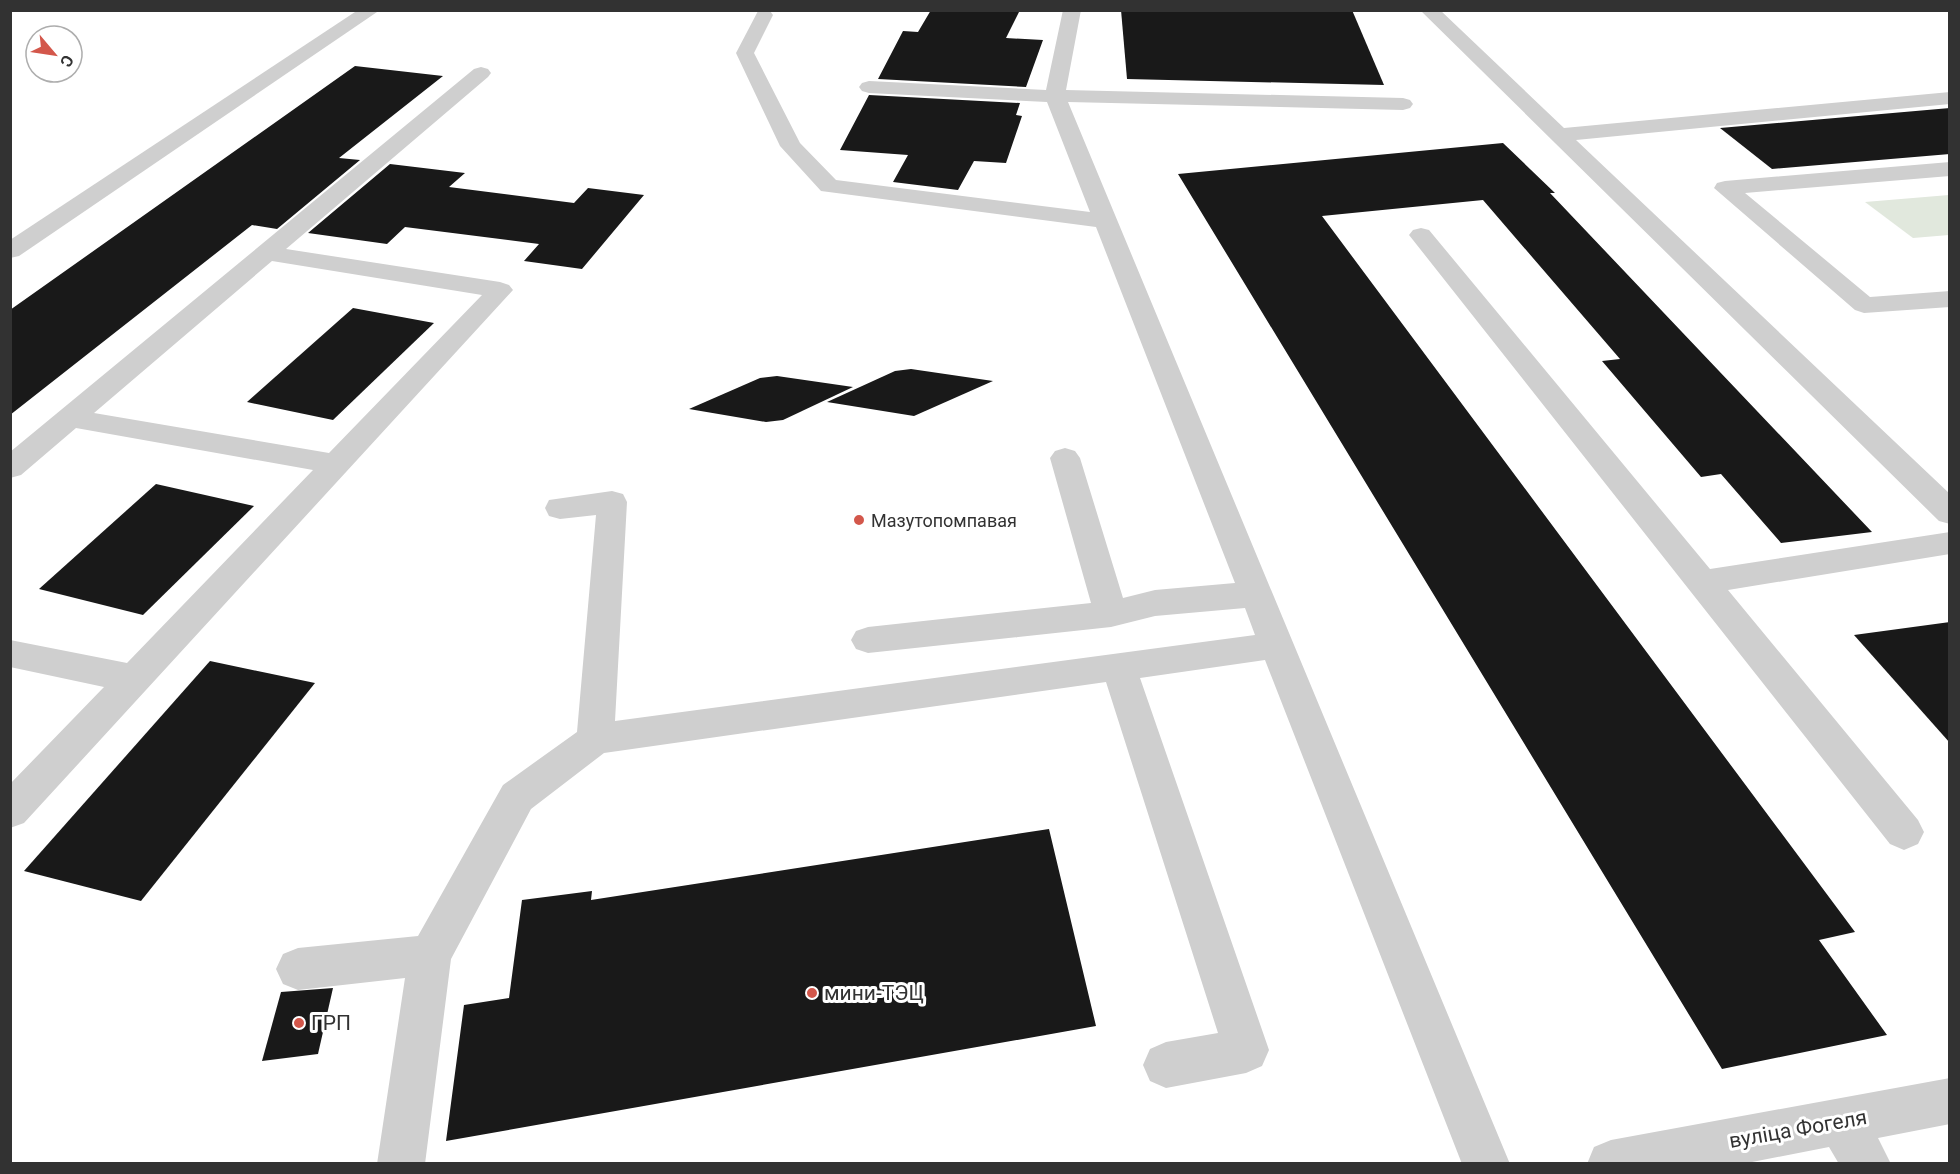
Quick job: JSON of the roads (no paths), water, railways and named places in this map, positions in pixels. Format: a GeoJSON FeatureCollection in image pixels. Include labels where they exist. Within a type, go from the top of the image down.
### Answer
{"type":"FeatureCollection","features":[{"type":"Feature","properties":{"kind":"street"},"geometry":{"type":"LineString","coordinates":[[10,251],[371,10]]}},
{"type":"Feature","properties":{"kind":"street"},"geometry":{"type":"LineString","coordinates":[[1072,10],[1055,96],[1486,1164]]}},
{"type":"Feature","properties":{"kind":"street"},"geometry":{"type":"LineString","coordinates":[[1429,10],[1950,513]]}},
{"type":"Feature","properties":{"kind":"street"},"geometry":{"type":"LineString","coordinates":[[764,15],[746,52],[790,146],[829,186],[1105,221]]}},
{"type":"Feature","properties":{"kind":"street"},"geometry":{"type":"LineString","coordinates":[[10,468],[481,73]]}},
{"type":"Feature","properties":{"kind":"street"},"geometry":{"type":"LineString","coordinates":[[869,87],[1055,96],[1403,104]]}},
{"type":"Feature","properties":{"kind":"street"},"geometry":{"type":"LineString","coordinates":[[1557,135],[1950,98]]}},
{"type":"Feature","properties":{"kind":"street"},"geometry":{"type":"LineString","coordinates":[[1950,169],[1725,188],[1864,305],[1950,299]]}},
{"type":"Feature","properties":{"kind":"street"},"geometry":{"type":"LineString","coordinates":[[1421,235],[1904,832]]}},
{"type":"Feature","properties":{"kind":"street"},"geometry":{"type":"LineString","coordinates":[[10,811],[500,290],[267,253]]}},
{"type":"Feature","properties":{"kind":"street"},"geometry":{"type":"LineString","coordinates":[[70,418],[336,464]]}},
{"type":"Feature","properties":{"kind":"street"},"geometry":{"type":"LineString","coordinates":[[1065,458],[1112,614]]}},
{"type":"Feature","properties":{"kind":"street"},"geometry":{"type":"LineString","coordinates":[[560,508],[612,502],[596,740]]}},
{"type":"Feature","properties":{"kind":"street"},"geometry":{"type":"LineString","coordinates":[[1701,582],[1950,543]]}},
{"type":"Feature","properties":{"kind":"street"},"geometry":{"type":"LineString","coordinates":[[868,640],[1112,614],[1155,603],[1257,594]]}},
{"type":"Feature","properties":{"kind":"street"},"geometry":{"type":"LineString","coordinates":[[401,1164],[430,955],[517,796],[596,740],[1277,645]]}},
{"type":"Feature","properties":{"kind":"street"},"geometry":{"type":"LineString","coordinates":[[10,653],[134,679]]}},
{"type":"Feature","properties":{"kind":"street"},"geometry":{"type":"LineString","coordinates":[[1119,667],[1246,1050],[1166,1065]]}},
{"type":"Feature","properties":{"kind":"street"},"geometry":{"type":"LineString","coordinates":[[298,969],[430,955]]}},
{"type":"Feature","properties":{"kind":"street","name":"вуліца Фогеля"},"geometry":{"type":"LineString","coordinates":[[1611,1164],[1950,1101]]}},
{"type":"Feature","properties":{"kind":"street"},"geometry":{"type":"LineString","coordinates":[[1840,1122],[1867,1164]]}},
{"type":"Feature","properties":{"kind":"place","name":"Мазутопомпавая"},"geometry":{"type":"Point","coordinates":[859,520]}},
{"type":"Feature","properties":{"kind":"place","name":"мини-ТЭЦ"},"geometry":{"type":"Point","coordinates":[812,993]}},
{"type":"Feature","properties":{"kind":"place","name":"ГРП"},"geometry":{"type":"Point","coordinates":[299,1023]}}]}
